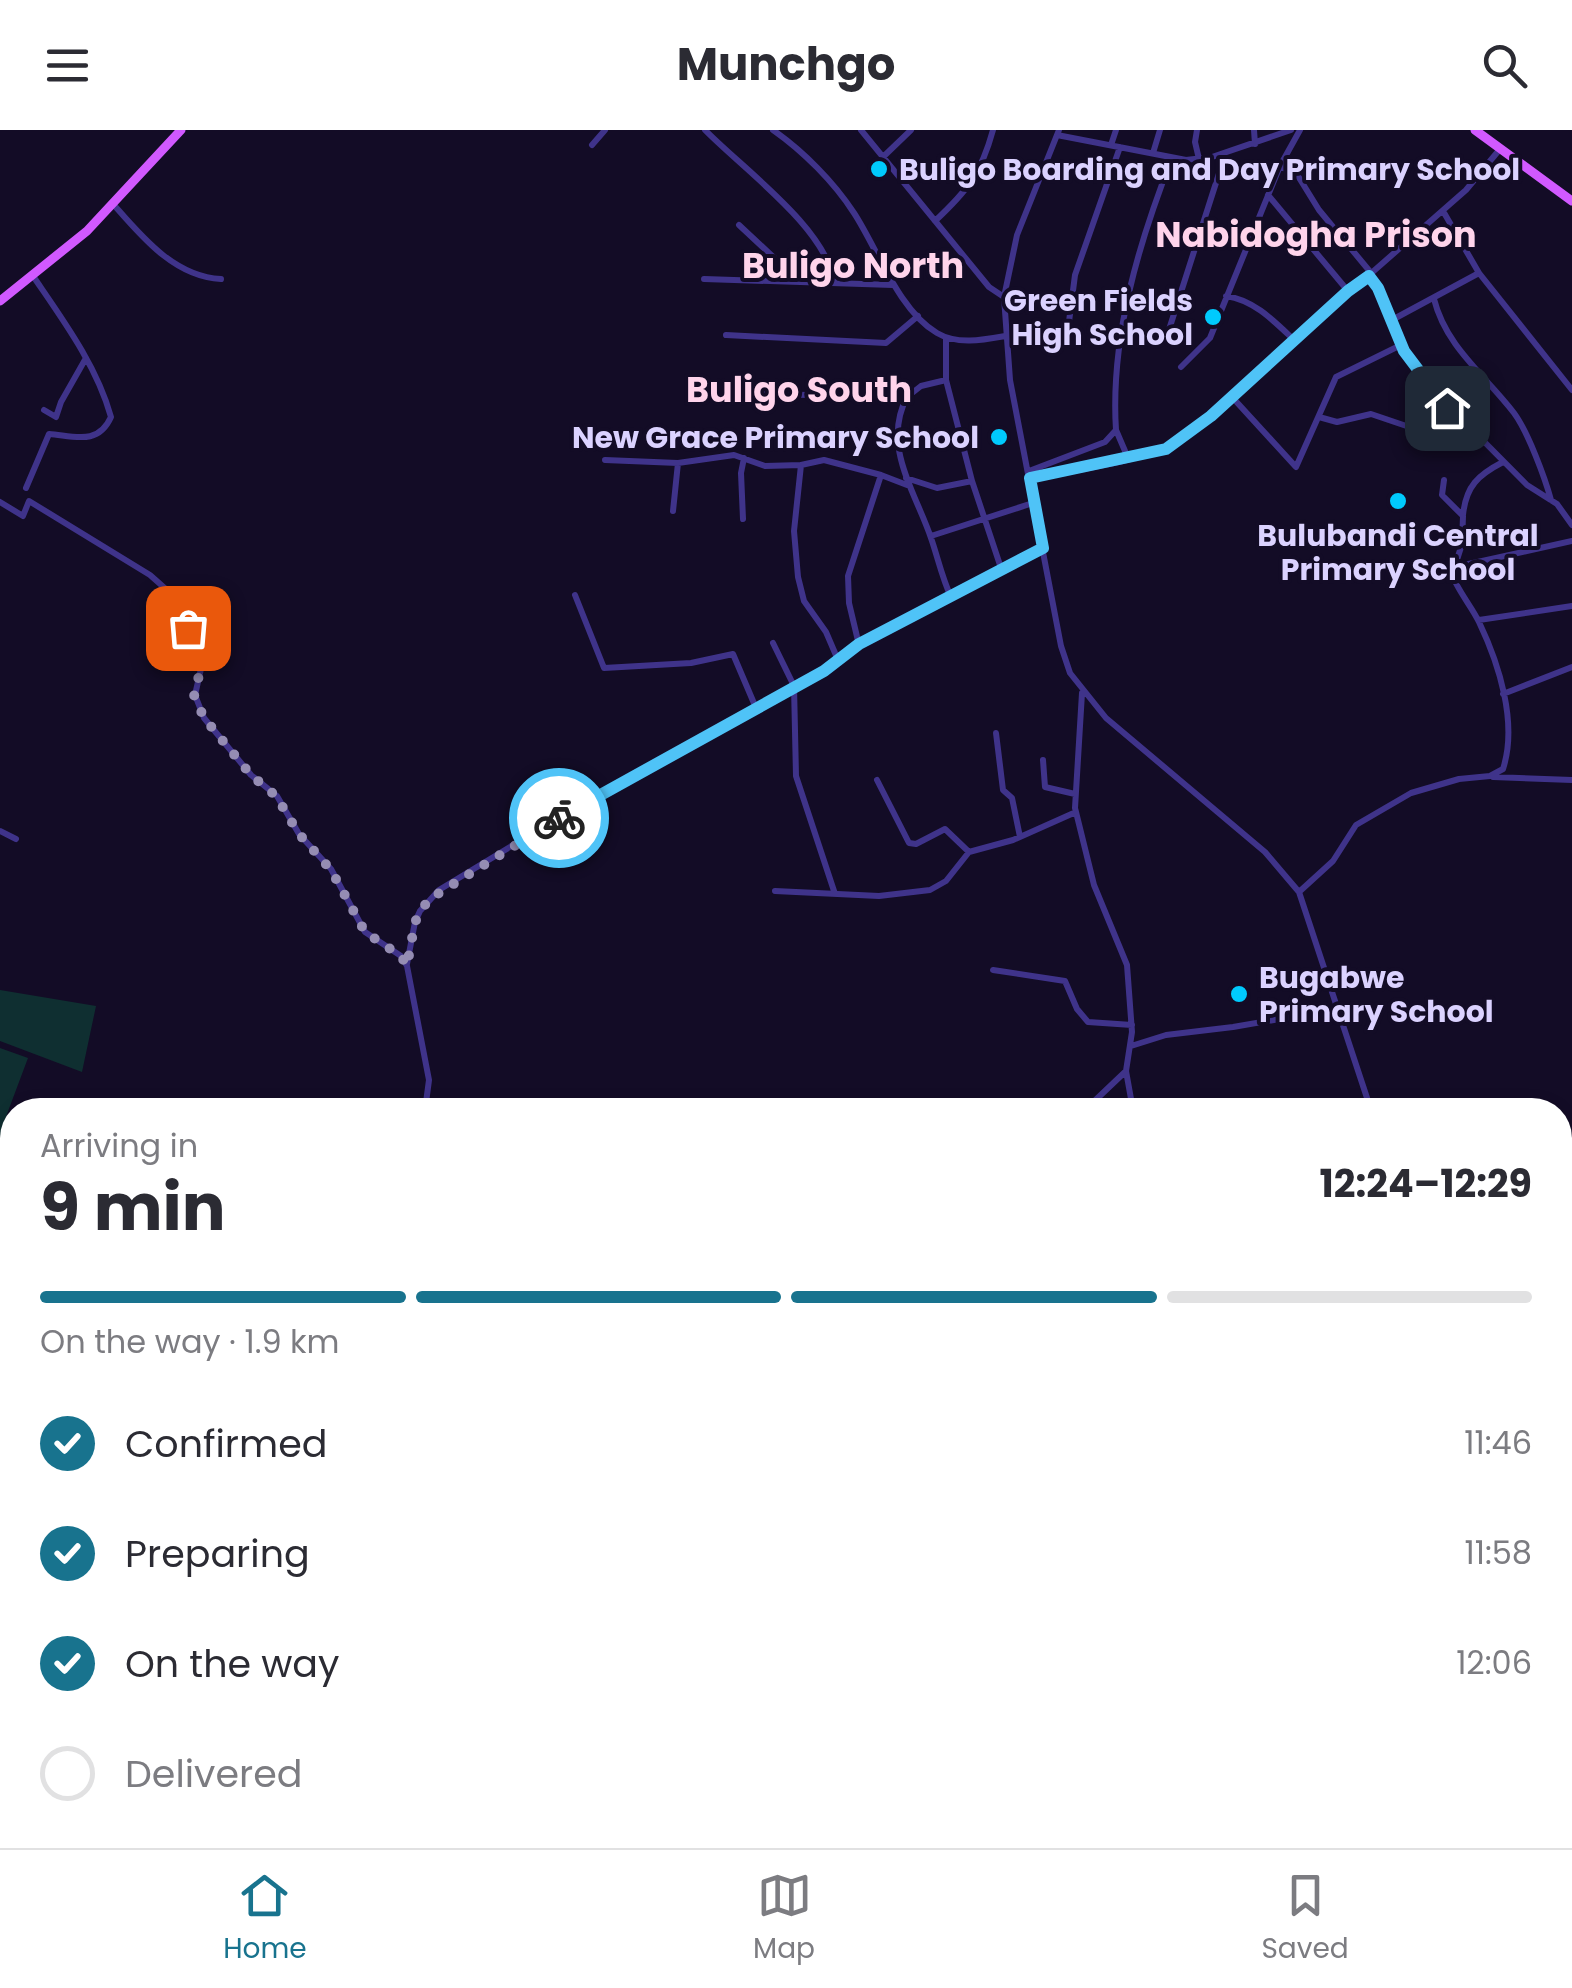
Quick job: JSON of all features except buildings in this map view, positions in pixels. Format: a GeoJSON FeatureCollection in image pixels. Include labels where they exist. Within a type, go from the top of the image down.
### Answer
{"type":"FeatureCollection","features":[{"type":"Feature","properties":{"kind":"main road"},"geometry":{"type":"LineString","coordinates":[[0,301],[114,204],[181,130]]}},
{"type":"Feature","properties":{"kind":"main road"},"geometry":{"type":"LineString","coordinates":[[1475,130],[1572,201]]}},
{"type":"Feature","properties":{"kind":"street"},"geometry":{"type":"LineString","coordinates":[[592,145],[605,130]]}},
{"type":"Feature","properties":{"kind":"street"},"geometry":{"type":"LineString","coordinates":[[706,130],[792,212],[822,250],[834,282]]}},
{"type":"Feature","properties":{"kind":"street"},"geometry":{"type":"LineString","coordinates":[[774,130],[842,196],[894,285],[927,326],[946,338],[1005,336]]}},
{"type":"Feature","properties":{"kind":"street"},"geometry":{"type":"LineString","coordinates":[[861,130],[989,287],[1004,297]]}},
{"type":"Feature","properties":{"kind":"street"},"geometry":{"type":"LineString","coordinates":[[883,156],[912,130]]}},
{"type":"Feature","properties":{"kind":"street"},"geometry":{"type":"LineString","coordinates":[[935,222],[972,184],[982,167],[993,130]]}},
{"type":"Feature","properties":{"kind":"street"},"geometry":{"type":"LineString","coordinates":[[1111,145],[1116,130]]}},
{"type":"Feature","properties":{"kind":"street"},"geometry":{"type":"LineString","coordinates":[[1153,153],[1160,130]]}},
{"type":"Feature","properties":{"kind":"street"},"geometry":{"type":"LineString","coordinates":[[1197,130],[1199,159]]}},
{"type":"Feature","properties":{"kind":"street"},"geometry":{"type":"LineString","coordinates":[[1254,130],[1255,144]]}},
{"type":"Feature","properties":{"kind":"street"},"geometry":{"type":"LineString","coordinates":[[1291,130],[1199,159],[1172,158],[1058,133],[1017,235],[1004,297],[1005,336],[1060,646],[1070,673],[1106,718],[1265,852],[1299,892],[1367,1098]]}},
{"type":"Feature","properties":{"kind":"street"},"geometry":{"type":"LineString","coordinates":[[1180,367],[1210,338],[1280,166],[1300,130]]}},
{"type":"Feature","properties":{"kind":"street"},"geometry":{"type":"LineString","coordinates":[[1066,345],[1075,275],[1120,147]]}},
{"type":"Feature","properties":{"kind":"street"},"geometry":{"type":"LineString","coordinates":[[1030,474],[1166,449],[1232,397],[1443,211],[1500,149]]}},
{"type":"Feature","properties":{"kind":"street"},"geometry":{"type":"LineString","coordinates":[[1166,338],[1224,161],[1223,154]]}},
{"type":"Feature","properties":{"kind":"street"},"geometry":{"type":"LineString","coordinates":[[1128,458],[1116,430],[1114,405],[1128,291],[1172,158]]}},
{"type":"Feature","properties":{"kind":"street"},"geometry":{"type":"LineString","coordinates":[[1280,166],[1298,176],[1319,210],[1370,275],[1401,345],[1447,408],[1526,485],[1551,500]]}},
{"type":"Feature","properties":{"kind":"street"},"geometry":{"type":"LineString","coordinates":[[1268,195],[1348,291]]}},
{"type":"Feature","properties":{"kind":"street"},"geometry":{"type":"LineString","coordinates":[[114,204],[159,253],[197,274],[221,279]]}},
{"type":"Feature","properties":{"kind":"street"},"geometry":{"type":"LineString","coordinates":[[1443,211],[1479,273],[1572,390]]}},
{"type":"Feature","properties":{"kind":"street"},"geometry":{"type":"LineString","coordinates":[[739,225],[800,282]]}},
{"type":"Feature","properties":{"kind":"street"},"geometry":{"type":"LineString","coordinates":[[1390,321],[1479,273]]}},
{"type":"Feature","properties":{"kind":"street"},"geometry":{"type":"LineString","coordinates":[[26,488],[49,434],[74,440],[87,438],[100,433],[112,418],[86,357],[33,276]]}},
{"type":"Feature","properties":{"kind":"street"},"geometry":{"type":"LineString","coordinates":[[704,278],[894,285]]}},
{"type":"Feature","properties":{"kind":"street"},"geometry":{"type":"LineString","coordinates":[[1226,296],[1258,308],[1294,340]]}},
{"type":"Feature","properties":{"kind":"street"},"geometry":{"type":"LineString","coordinates":[[1434,300],[1450,340],[1521,424],[1551,500],[1572,525]]}},
{"type":"Feature","properties":{"kind":"street"},"geometry":{"type":"LineString","coordinates":[[726,335],[886,344],[918,316]]}},
{"type":"Feature","properties":{"kind":"street"},"geometry":{"type":"LineString","coordinates":[[946,338],[946,380],[972,481],[1001,568]]}},
{"type":"Feature","properties":{"kind":"street"},"geometry":{"type":"LineString","coordinates":[[1232,397],[1296,467],[1336,377],[1401,345]]}},
{"type":"Feature","properties":{"kind":"street"},"geometry":{"type":"LineString","coordinates":[[44,410],[56,418],[60,402],[86,357]]}},
{"type":"Feature","properties":{"kind":"street"},"geometry":{"type":"LineString","coordinates":[[946,380],[921,386],[907,397],[898,437],[906,481],[951,597]]}},
{"type":"Feature","properties":{"kind":"street"},"geometry":{"type":"LineString","coordinates":[[719,393],[907,397]]}},
{"type":"Feature","properties":{"kind":"street"},"geometry":{"type":"LineString","coordinates":[[1319,417],[1337,422],[1371,414],[1433,435]]}},
{"type":"Feature","properties":{"kind":"street"},"geometry":{"type":"LineString","coordinates":[[1030,474],[1105,442],[1116,430]]}},
{"type":"Feature","properties":{"kind":"street"},"geometry":{"type":"LineString","coordinates":[[606,460],[678,464],[734,454],[765,466],[824,460],[937,488],[972,481]]}},
{"type":"Feature","properties":{"kind":"street"},"geometry":{"type":"LineString","coordinates":[[743,519],[744,458]]}},
{"type":"Feature","properties":{"kind":"street"},"geometry":{"type":"LineString","coordinates":[[1490,776],[1503,769],[1506,760],[1508,724],[1503,694],[1495,660],[1479,620],[1454,582],[1454,570],[1462,544],[1465,500],[1476,478],[1502,462]]}},
{"type":"Feature","properties":{"kind":"street"},"geometry":{"type":"LineString","coordinates":[[672,511],[678,464]]}},
{"type":"Feature","properties":{"kind":"street"},"geometry":{"type":"LineString","coordinates":[[800,465],[794,531],[798,577],[804,600],[826,632],[838,660]]}},
{"type":"Feature","properties":{"kind":"street"},"geometry":{"type":"LineString","coordinates":[[859,644],[849,603],[848,576],[881,475]]}},
{"type":"Feature","properties":{"kind":"street"},"geometry":{"type":"LineString","coordinates":[[1444,480],[1442,495],[1463,516]]}},
{"type":"Feature","properties":{"kind":"street"},"geometry":{"type":"LineString","coordinates":[[0,502],[23,516],[29,501],[150,574],[168,592],[186,620],[203,660],[194,695],[204,718],[251,775],[276,796],[299,834],[331,870],[365,932],[401,956],[407,966],[429,1080],[427,1098]]}},
{"type":"Feature","properties":{"kind":"street"},"geometry":{"type":"LineString","coordinates":[[930,536],[1036,502]]}},
{"type":"Feature","properties":{"kind":"street"},"geometry":{"type":"LineString","coordinates":[[1454,570],[1572,541]]}},
{"type":"Feature","properties":{"kind":"street"},"geometry":{"type":"LineString","coordinates":[[407,966],[420,910],[439,890],[794,686],[859,644],[1043,548]]}},
{"type":"Feature","properties":{"kind":"street"},"geometry":{"type":"LineString","coordinates":[[575,595],[604,668],[691,662],[733,654],[756,708]]}},
{"type":"Feature","properties":{"kind":"street"},"geometry":{"type":"LineString","coordinates":[[1479,620],[1572,606]]}},
{"type":"Feature","properties":{"kind":"street"},"geometry":{"type":"LineString","coordinates":[[774,643],[794,686],[796,776],[835,894]]}},
{"type":"Feature","properties":{"kind":"street"},"geometry":{"type":"LineString","coordinates":[[1503,694],[1572,667]]}},
{"type":"Feature","properties":{"kind":"street"},"geometry":{"type":"LineString","coordinates":[[1082,692],[1076,812],[1094,886],[1127,964],[1132,1025],[1126,1071],[1130,1098]]}},
{"type":"Feature","properties":{"kind":"street"},"geometry":{"type":"LineString","coordinates":[[996,733],[1003,790],[1012,798],[1020,837]]}},
{"type":"Feature","properties":{"kind":"street"},"geometry":{"type":"LineString","coordinates":[[1043,760],[1045,787],[1075,794]]}},
{"type":"Feature","properties":{"kind":"street"},"geometry":{"type":"LineString","coordinates":[[1299,892],[1333,860],[1356,825],[1412,792],[1459,779],[1490,776],[1572,780]]}},
{"type":"Feature","properties":{"kind":"street"},"geometry":{"type":"LineString","coordinates":[[877,780],[909,843],[916,844],[945,829],[969,852]]}},
{"type":"Feature","properties":{"kind":"street"},"geometry":{"type":"LineString","coordinates":[[775,890],[879,896],[930,890],[946,882],[969,852],[1020,837],[1076,812]]}},
{"type":"Feature","properties":{"kind":"street"},"geometry":{"type":"LineString","coordinates":[[0,831],[16,839]]}},
{"type":"Feature","properties":{"kind":"street"},"geometry":{"type":"LineString","coordinates":[[993,970],[1064,981],[1088,1022],[1132,1025]]}},
{"type":"Feature","properties":{"kind":"street"},"geometry":{"type":"LineString","coordinates":[[1130,1047],[1166,1035],[1337,1008]]}},
{"type":"Feature","properties":{"kind":"street"},"geometry":{"type":"LineString","coordinates":[[1097,1098],[1126,1071]]}},
{"type":"Feature","properties":{"kind":"green space"},"geometry":{"type":"Polygon","coordinates":[[[0,990],[96,1006],[82,1072],[0,1041],[0,990]]]}},
{"type":"Feature","properties":{"kind":"green space"},"geometry":{"type":"Polygon","coordinates":[[[0,1048],[28,1058],[13,1098],[0,1098],[0,1048]]]}},
{"type":"Feature","properties":{"kind":"way so far"},"geometry":{"type":"LineString","coordinates":[[188,628],[203,660],[194,695],[204,718],[251,775],[268,786],[284,806],[290,822],[331,870],[365,932],[390,947],[407,966],[415,922],[428,900],[559,818]]}},
{"type":"Feature","properties":{"kind":"place","name":"Buligo Boarding and Day Primary School"},"geometry":{"type":"Point","coordinates":[879,169]}},
{"type":"Feature","properties":{"kind":"place","name":"Green Fields High School"},"geometry":{"type":"Point","coordinates":[1213,317]}},
{"type":"Feature","properties":{"kind":"place","name":"New Grace Primary School"},"geometry":{"type":"Point","coordinates":[999,437]}},
{"type":"Feature","properties":{"kind":"place","name":"Bulubandi Central Primary School"},"geometry":{"type":"Point","coordinates":[1398,501]}},
{"type":"Feature","properties":{"kind":"place","name":"Bugabwe Primary School"},"geometry":{"type":"Point","coordinates":[1239,994]}},
{"type":"Feature","properties":{"kind":"district","name":"Nabidogha Prison"},"geometry":{"type":"Point","coordinates":[1316,234]}},
{"type":"Feature","properties":{"kind":"district","name":"Buligo North"},"geometry":{"type":"Point","coordinates":[853,265]}},
{"type":"Feature","properties":{"kind":"district","name":"Buligo South"},"geometry":{"type":"Point","coordinates":[799,389]}},
{"type":"Feature","properties":{"kind":"route"},"geometry":{"type":"LineString","coordinates":[[559,818],[824,671],[859,644],[1043,548],[1030,478],[1166,449],[1211,416],[1369,276],[1378,288],[1404,351],[1447,408]]}}]}
